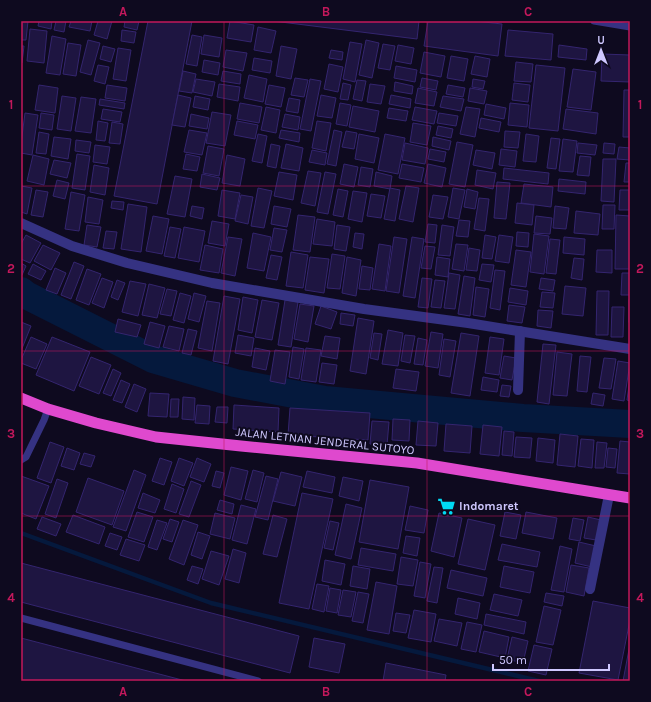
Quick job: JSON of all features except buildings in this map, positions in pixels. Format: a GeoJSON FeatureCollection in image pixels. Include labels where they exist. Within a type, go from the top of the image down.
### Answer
{"type":"FeatureCollection","features":[{"type":"Feature","properties":{"kind":"highway","name":"JALAN LETNAN JENDERAL SUTOYO"},"geometry":{"type":"LineString","coordinates":[[21,398],[48,409],[96,423],[156,437],[417,463],[630,498]]}},
{"type":"Feature","properties":{"kind":"street"},"geometry":{"type":"LineString","coordinates":[[21,223],[79,249],[127,263],[212,283],[364,309],[468,323],[630,349]]}},
{"type":"Feature","properties":{"kind":"street"},"geometry":{"type":"LineString","coordinates":[[518,390],[520,332]]}},
{"type":"Feature","properties":{"kind":"street"},"geometry":{"type":"LineString","coordinates":[[590,589],[609,495]]}},
{"type":"Feature","properties":{"kind":"lane"},"geometry":{"type":"LineString","coordinates":[[594,21],[630,27]]}},
{"type":"Feature","properties":{"kind":"lane"},"geometry":{"type":"LineString","coordinates":[[21,460],[26,457],[48,409]]}},
{"type":"Feature","properties":{"kind":"lane"},"geometry":{"type":"LineString","coordinates":[[21,618],[258,681]]}},
{"type":"Feature","properties":{"kind":"waterway"},"geometry":{"type":"LineString","coordinates":[[21,291],[26,295],[153,359],[235,383],[325,400],[523,418],[630,424]]}},
{"type":"Feature","properties":{"kind":"waterway"},"geometry":{"type":"LineString","coordinates":[[21,533],[211,603],[539,681]]}},
{"type":"Feature","properties":{"kind":"place","name":"Indomaret"},"geometry":{"type":"Point","coordinates":[446,506]}}]}
